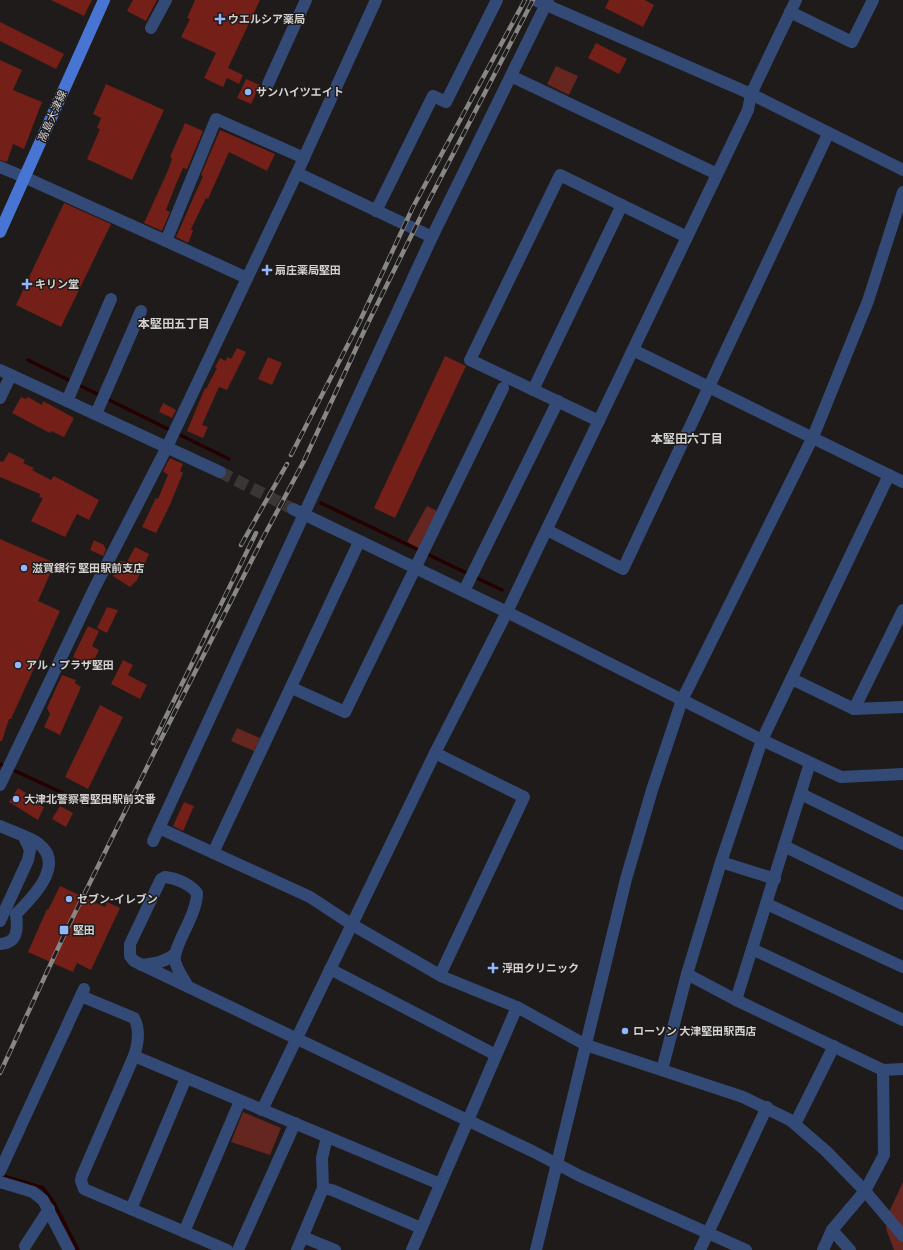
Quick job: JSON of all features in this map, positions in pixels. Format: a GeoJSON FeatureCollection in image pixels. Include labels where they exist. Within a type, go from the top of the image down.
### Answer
{"type":"FeatureCollection","features":[{"type":"Feature","properties":{"kind":"main road","name":"高島大津線"},"geometry":{"type":"LineString","coordinates":[[0,232],[104,0]]}},
{"type":"Feature","properties":{"kind":"street"},"geometry":{"type":"LineString","coordinates":[[151,28],[166,0]]}},
{"type":"Feature","properties":{"kind":"street"},"geometry":{"type":"LineString","coordinates":[[268,84],[306,0]]}},
{"type":"Feature","properties":{"kind":"street"},"geometry":{"type":"LineString","coordinates":[[0,784],[94,589],[167,447],[297,173],[376,0]]}},
{"type":"Feature","properties":{"kind":"street"},"geometry":{"type":"LineString","coordinates":[[376,211],[433,96],[446,102],[497,0]]}},
{"type":"Feature","properties":{"kind":"street"},"geometry":{"type":"LineString","coordinates":[[262,1110],[351,924],[435,753],[507,612],[599,421],[748,110],[751,94],[796,0]]}},
{"type":"Feature","properties":{"kind":"street"},"geometry":{"type":"LineString","coordinates":[[790,12],[852,42],[873,0]]}},
{"type":"Feature","properties":{"kind":"street"},"geometry":{"type":"LineString","coordinates":[[153,841],[299,512],[511,76],[543,2],[751,94],[828,134],[903,170]]}},
{"type":"Feature","properties":{"kind":"street"},"geometry":{"type":"LineString","coordinates":[[511,76],[717,174]]}},
{"type":"Feature","properties":{"kind":"street"},"geometry":{"type":"LineString","coordinates":[[166,241],[216,118],[304,158]]}},
{"type":"Feature","properties":{"kind":"street"},"geometry":{"type":"LineString","coordinates":[[546,530],[623,569],[828,134]]}},
{"type":"Feature","properties":{"kind":"street"},"geometry":{"type":"LineString","coordinates":[[0,167],[24,176],[247,278]]}},
{"type":"Feature","properties":{"kind":"street"},"geometry":{"type":"LineString","coordinates":[[297,173],[432,237]]}},
{"type":"Feature","properties":{"kind":"street"},"geometry":{"type":"LineString","coordinates":[[599,421],[470,360],[560,175],[687,237]]}},
{"type":"Feature","properties":{"kind":"street"},"geometry":{"type":"LineString","coordinates":[[536,1250],[626,879],[652,790],[682,700],[813,437],[868,301],[903,192]]}},
{"type":"Feature","properties":{"kind":"street"},"geometry":{"type":"LineString","coordinates":[[533,390],[622,205]]}},
{"type":"Feature","properties":{"kind":"street"},"geometry":{"type":"LineString","coordinates":[[67,401],[111,299]]}},
{"type":"Feature","properties":{"kind":"street"},"geometry":{"type":"LineString","coordinates":[[96,414],[141,311]]}},
{"type":"Feature","properties":{"kind":"street"},"geometry":{"type":"LineString","coordinates":[[633,350],[903,482]]}},
{"type":"Feature","properties":{"kind":"street"},"geometry":{"type":"LineString","coordinates":[[0,370],[220,472]]}},
{"type":"Feature","properties":{"kind":"street"},"geometry":{"type":"LineString","coordinates":[[0,398],[11,375]]}},
{"type":"Feature","properties":{"kind":"street"},"geometry":{"type":"LineString","coordinates":[[292,688],[345,712],[503,388]]}},
{"type":"Feature","properties":{"kind":"street"},"geometry":{"type":"LineString","coordinates":[[464,591],[558,402]]}},
{"type":"Feature","properties":{"kind":"street"},"geometry":{"type":"LineString","coordinates":[[662,1070],[687,974],[721,862],[762,740],[889,475]]}},
{"type":"Feature","properties":{"kind":"street"},"geometry":{"type":"LineString","coordinates":[[299,512],[507,612],[762,740],[841,777],[903,774]]}},
{"type":"Feature","properties":{"kind":"street"},"geometry":{"type":"LineString","coordinates":[[213,853],[292,688],[359,542]]}},
{"type":"Feature","properties":{"kind":"street"},"geometry":{"type":"LineString","coordinates":[[854,709],[903,610]]}},
{"type":"Feature","properties":{"kind":"street"},"geometry":{"type":"LineString","coordinates":[[792,679],[854,709],[903,707]]}},
{"type":"Feature","properties":{"kind":"street"},"geometry":{"type":"LineString","coordinates":[[435,753],[524,797],[440,975]]}},
{"type":"Feature","properties":{"kind":"street"},"geometry":{"type":"LineString","coordinates":[[736,1000],[810,763]]}},
{"type":"Feature","properties":{"kind":"street"},"geometry":{"type":"LineString","coordinates":[[801,794],[903,844]]}},
{"type":"Feature","properties":{"kind":"street"},"geometry":{"type":"LineString","coordinates":[[0,826],[40,845],[47,856],[49,867],[44,880],[36,893],[0,921]]}},
{"type":"Feature","properties":{"kind":"street"},"geometry":{"type":"LineString","coordinates":[[159,828],[310,897],[351,924],[440,975],[517,1007],[586,1045],[743,1097],[767,1107],[796,1124],[826,1151],[865,1191],[903,1236]]}},
{"type":"Feature","properties":{"kind":"street"},"geometry":{"type":"LineString","coordinates":[[0,944],[7,944],[15,938],[18,928],[11,912],[30,850],[24,838]]}},
{"type":"Feature","properties":{"kind":"street"},"geometry":{"type":"LineString","coordinates":[[784,846],[903,904]]}},
{"type":"Feature","properties":{"kind":"street"},"geometry":{"type":"LineString","coordinates":[[721,862],[775,879]]}},
{"type":"Feature","properties":{"kind":"street"},"geometry":{"type":"LineString","coordinates":[[141,965],[157,963],[170,958],[175,954],[194,912],[197,893],[193,888],[172,878],[165,876],[161,880],[130,944],[130,956],[134,962],[468,1120],[580,1176],[746,1250]]}},
{"type":"Feature","properties":{"kind":"street"},"geometry":{"type":"LineString","coordinates":[[767,904],[903,967]]}},
{"type":"Feature","properties":{"kind":"street"},"geometry":{"type":"LineString","coordinates":[[752,949],[903,1020]]}},
{"type":"Feature","properties":{"kind":"street"},"geometry":{"type":"LineString","coordinates":[[175,954],[176,962],[188,987]]}},
{"type":"Feature","properties":{"kind":"street"},"geometry":{"type":"LineString","coordinates":[[330,969],[496,1055]]}},
{"type":"Feature","properties":{"kind":"street"},"geometry":{"type":"LineString","coordinates":[[687,974],[736,1000],[884,1070],[903,1069]]}},
{"type":"Feature","properties":{"kind":"street"},"geometry":{"type":"LineString","coordinates":[[1,1170],[83,992],[134,1018],[138,1025],[134,1056],[81,1181],[84,1189],[227,1250]]}},
{"type":"Feature","properties":{"kind":"street"},"geometry":{"type":"LineString","coordinates":[[412,1250],[517,1007]]}},
{"type":"Feature","properties":{"kind":"street"},"geometry":{"type":"LineString","coordinates":[[796,1124],[834,1046]]}},
{"type":"Feature","properties":{"kind":"street"},"geometry":{"type":"LineString","coordinates":[[134,1056],[440,1184]]}},
{"type":"Feature","properties":{"kind":"street"},"geometry":{"type":"LineString","coordinates":[[823,1250],[832,1230],[865,1191],[884,1155],[884,1070]]}},
{"type":"Feature","properties":{"kind":"street"},"geometry":{"type":"LineString","coordinates":[[130,1209],[186,1078]]}},
{"type":"Feature","properties":{"kind":"street"},"geometry":{"type":"LineString","coordinates":[[184,1232],[240,1100]]}},
{"type":"Feature","properties":{"kind":"street"},"geometry":{"type":"LineString","coordinates":[[700,1250],[767,1107]]}},
{"type":"Feature","properties":{"kind":"street"},"geometry":{"type":"LineString","coordinates":[[238,1250],[295,1123]]}},
{"type":"Feature","properties":{"kind":"street"},"geometry":{"type":"LineString","coordinates":[[297,1250],[323,1188],[322,1158],[327,1137]]}},
{"type":"Feature","properties":{"kind":"street"},"geometry":{"type":"LineString","coordinates":[[0,1182],[33,1192],[43,1200],[69,1250]]}},
{"type":"Feature","properties":{"kind":"street"},"geometry":{"type":"LineString","coordinates":[[323,1188],[332,1190],[421,1228]]}},
{"type":"Feature","properties":{"kind":"street"},"geometry":{"type":"LineString","coordinates":[[25,1246],[49,1209]]}},
{"type":"Feature","properties":{"kind":"street"},"geometry":{"type":"LineString","coordinates":[[832,1230],[850,1250]]}},
{"type":"Feature","properties":{"kind":"street"},"geometry":{"type":"LineString","coordinates":[[303,1237],[335,1250]]}},
{"type":"Feature","properties":{"kind":"shaded area"},"geometry":{"type":"Polygon","coordinates":[[[556,66],[578,76],[569,95],[547,84],[556,66]]]}},
{"type":"Feature","properties":{"kind":"shaded area"},"geometry":{"type":"Polygon","coordinates":[[[427,506],[437,511],[418,549],[407,542],[427,506]]]}},
{"type":"Feature","properties":{"kind":"shaded area"},"geometry":{"type":"Polygon","coordinates":[[[237,728],[260,738],[254,751],[231,741],[237,728]]]}},
{"type":"Feature","properties":{"kind":"shaded area"},"geometry":{"type":"Polygon","coordinates":[[[243,1112],[281,1128],[270,1155],[231,1142],[243,1112]]]}},
{"type":"Feature","properties":{"kind":"shaded area"},"geometry":{"type":"Polygon","coordinates":[[[903,1182],[903,1250],[894,1250],[886,1229],[888,1214],[903,1182]]]}},
{"type":"Feature","properties":{"kind":"building"},"geometry":{"type":"Polygon","coordinates":[[[51,0],[92,0],[84,16],[51,0]]]}},
{"type":"Feature","properties":{"kind":"building"},"geometry":{"type":"Polygon","coordinates":[[[133,0],[157,0],[146,21],[127,11],[133,0]]]}},
{"type":"Feature","properties":{"kind":"building"},"geometry":{"type":"Polygon","coordinates":[[[195,0],[260,0],[228,68],[243,75],[239,84],[227,78],[223,87],[204,78],[216,53],[181,37],[190,19],[187,18],[195,0]]]}},
{"type":"Feature","properties":{"kind":"building"},"geometry":{"type":"Polygon","coordinates":[[[609,0],[645,0],[654,5],[643,27],[605,8],[609,0]]]}},
{"type":"Feature","properties":{"kind":"building"},"geometry":{"type":"Polygon","coordinates":[[[0,22],[64,54],[56,69],[0,41],[0,22]]]}},
{"type":"Feature","properties":{"kind":"building"},"geometry":{"type":"Polygon","coordinates":[[[596,43],[627,59],[619,74],[588,58],[596,43]]]}},
{"type":"Feature","properties":{"kind":"building"},"geometry":{"type":"Polygon","coordinates":[[[0,60],[22,70],[13,90],[42,102],[24,149],[13,144],[7,162],[0,160],[0,60]]]}},
{"type":"Feature","properties":{"kind":"building","name":"サンハイツエイト"},"geometry":{"type":"Polygon","coordinates":[[[246,79],[260,85],[251,104],[237,98],[246,79]]]}},
{"type":"Feature","properties":{"kind":"building"},"geometry":{"type":"Polygon","coordinates":[[[106,84],[164,110],[132,180],[87,159],[100,129],[97,128],[101,118],[93,114],[106,84]]]}},
{"type":"Feature","properties":{"kind":"building"},"geometry":{"type":"Polygon","coordinates":[[[185,123],[203,131],[187,169],[183,168],[176,184],[166,210],[170,212],[162,231],[144,223],[169,168],[172,158],[170,157],[185,123]]]}},
{"type":"Feature","properties":{"kind":"building"},"geometry":{"type":"Polygon","coordinates":[[[220,130],[275,154],[267,171],[229,152],[208,199],[206,198],[191,229],[193,231],[188,243],[176,237],[203,176],[201,175],[220,130]]]}},
{"type":"Feature","properties":{"kind":"building"},"geometry":{"type":"Polygon","coordinates":[[[64,203],[111,224],[61,327],[16,305],[64,203]]]}},
{"type":"Feature","properties":{"kind":"building"},"geometry":{"type":"Polygon","coordinates":[[[237,348],[246,352],[227,390],[219,387],[202,425],[208,427],[203,438],[187,431],[205,388],[206,389],[217,368],[215,367],[220,358],[226,361],[227,357],[231,359],[237,348]]]}},
{"type":"Feature","properties":{"kind":"building"},"geometry":{"type":"Polygon","coordinates":[[[445,356],[466,366],[395,518],[374,508],[445,356]]]}},
{"type":"Feature","properties":{"kind":"building"},"geometry":{"type":"Polygon","coordinates":[[[268,357],[282,363],[272,385],[258,379],[268,357]]]}},
{"type":"Feature","properties":{"kind":"building"},"geometry":{"type":"Polygon","coordinates":[[[21,397],[26,399],[28,397],[42,405],[43,401],[74,418],[64,437],[51,431],[50,433],[12,413],[21,397]]]}},
{"type":"Feature","properties":{"kind":"building"},"geometry":{"type":"Polygon","coordinates":[[[163,403],[176,410],[172,418],[159,412],[163,403]]]}},
{"type":"Feature","properties":{"kind":"building"},"geometry":{"type":"Polygon","coordinates":[[[9,452],[25,460],[23,463],[34,468],[32,470],[51,480],[54,476],[99,500],[89,520],[77,514],[65,537],[31,521],[43,498],[39,497],[40,494],[0,477],[0,461],[3,462],[9,452]]]}},
{"type":"Feature","properties":{"kind":"building"},"geometry":{"type":"Polygon","coordinates":[[[170,458],[183,464],[180,471],[183,473],[156,533],[142,527],[156,498],[158,499],[168,475],[163,471],[170,458]]]}},
{"type":"Feature","properties":{"kind":"building","name":"アル・プラザ堅田"},"geometry":{"type":"Polygon","coordinates":[[[0,539],[55,563],[38,601],[60,611],[11,719],[9,719],[2,741],[0,741],[0,539]]]}},
{"type":"Feature","properties":{"kind":"building"},"geometry":{"type":"Polygon","coordinates":[[[94,540],[104,545],[106,550],[103,556],[90,550],[94,540]]]}},
{"type":"Feature","properties":{"kind":"building"},"geometry":{"type":"Polygon","coordinates":[[[135,547],[149,554],[136,582],[130,587],[113,576],[119,561],[127,562],[135,547]]]}},
{"type":"Feature","properties":{"kind":"building"},"geometry":{"type":"Polygon","coordinates":[[[107,607],[118,610],[107,633],[97,628],[107,607]]]}},
{"type":"Feature","properties":{"kind":"building"},"geometry":{"type":"Polygon","coordinates":[[[88,626],[99,631],[92,646],[99,650],[91,666],[73,657],[88,626]]]}},
{"type":"Feature","properties":{"kind":"building"},"geometry":{"type":"Polygon","coordinates":[[[123,660],[133,665],[128,675],[147,685],[140,699],[111,684],[123,660]]]}},
{"type":"Feature","properties":{"kind":"building"},"geometry":{"type":"Polygon","coordinates":[[[62,675],[76,680],[75,683],[81,687],[60,735],[44,727],[50,714],[47,708],[62,675]]]}},
{"type":"Feature","properties":{"kind":"building"},"geometry":{"type":"Polygon","coordinates":[[[100,705],[123,717],[88,789],[65,777],[100,705]]]}},
{"type":"Feature","properties":{"kind":"building"},"geometry":{"type":"Polygon","coordinates":[[[18,788],[26,793],[23,797],[44,807],[38,820],[9,802],[18,788]]]}},
{"type":"Feature","properties":{"kind":"building"},"geometry":{"type":"Polygon","coordinates":[[[184,802],[194,806],[183,831],[173,826],[184,802]]]}},
{"type":"Feature","properties":{"kind":"building"},"geometry":{"type":"Polygon","coordinates":[[[60,806],[73,813],[66,827],[52,819],[60,806]]]}},
{"type":"Feature","properties":{"kind":"building"},"geometry":{"type":"Polygon","coordinates":[[[60,886],[105,907],[107,902],[120,908],[91,970],[77,963],[73,972],[28,952],[47,909],[48,910],[60,886]]]}},
{"type":"Feature","properties":{"kind":"waterway"},"geometry":{"type":"LineString","coordinates":[[28,360],[229,459]]}},
{"type":"Feature","properties":{"kind":"waterway"},"geometry":{"type":"LineString","coordinates":[[321,503],[502,590]]}},
{"type":"Feature","properties":{"kind":"waterway"},"geometry":{"type":"LineString","coordinates":[[0,764],[89,805]]}},
{"type":"Feature","properties":{"kind":"waterway"},"geometry":{"type":"LineString","coordinates":[[0,1175],[43,1188],[54,1203],[78,1250]]}},
{"type":"Feature","properties":{"kind":"tunnel"},"geometry":{"type":"LineString","coordinates":[[220,472],[293,509]]}},
{"type":"Feature","properties":{"kind":"railway"},"geometry":{"type":"LineString","coordinates":[[291,455],[359,323],[413,207],[525,0]]}},
{"type":"Feature","properties":{"kind":"railway"},"geometry":{"type":"LineString","coordinates":[[0,1073],[66,931],[153,755],[263,538],[304,461],[366,327],[424,210],[533,0]]}},
{"type":"Feature","properties":{"kind":"railway"},"geometry":{"type":"LineString","coordinates":[[241,545],[287,464]]}},
{"type":"Feature","properties":{"kind":"railway"},"geometry":{"type":"LineString","coordinates":[[153,743],[256,533]]}},
{"type":"Feature","properties":{"kind":"place","name":"ウエルシア薬局"},"geometry":{"type":"Point","coordinates":[220,19]}},
{"type":"Feature","properties":{"kind":"place","name":"サンハイツエイト"},"geometry":{"type":"Point","coordinates":[248,92]}},
{"type":"Feature","properties":{"kind":"place","name":"扇庄薬局堅田"},"geometry":{"type":"Point","coordinates":[267,270]}},
{"type":"Feature","properties":{"kind":"place","name":"キリン堂"},"geometry":{"type":"Point","coordinates":[27,284]}},
{"type":"Feature","properties":{"kind":"place","name":"滋賀銀行 堅田駅前支店"},"geometry":{"type":"Point","coordinates":[24,568]}},
{"type":"Feature","properties":{"kind":"place","name":"アル・プラザ堅田"},"geometry":{"type":"Point","coordinates":[18,665]}},
{"type":"Feature","properties":{"kind":"place","name":"大津北警察署堅田駅前交番"},"geometry":{"type":"Point","coordinates":[16,799]}},
{"type":"Feature","properties":{"kind":"place","name":"セブン-イレブン"},"geometry":{"type":"Point","coordinates":[69,899]}},
{"type":"Feature","properties":{"kind":"place","name":"堅田"},"geometry":{"type":"Point","coordinates":[64,930]}},
{"type":"Feature","properties":{"kind":"place","name":"浮田クリニック"},"geometry":{"type":"Point","coordinates":[493,968]}},
{"type":"Feature","properties":{"kind":"place","name":"ローソン 大津堅田駅西店"},"geometry":{"type":"Point","coordinates":[625,1031]}},
{"type":"Feature","properties":{"kind":"district","name":"本堅田五丁目"},"geometry":{"type":"Point","coordinates":[174,324]}},
{"type":"Feature","properties":{"kind":"district","name":"本堅田六丁目"},"geometry":{"type":"Point","coordinates":[687,439]}}]}
